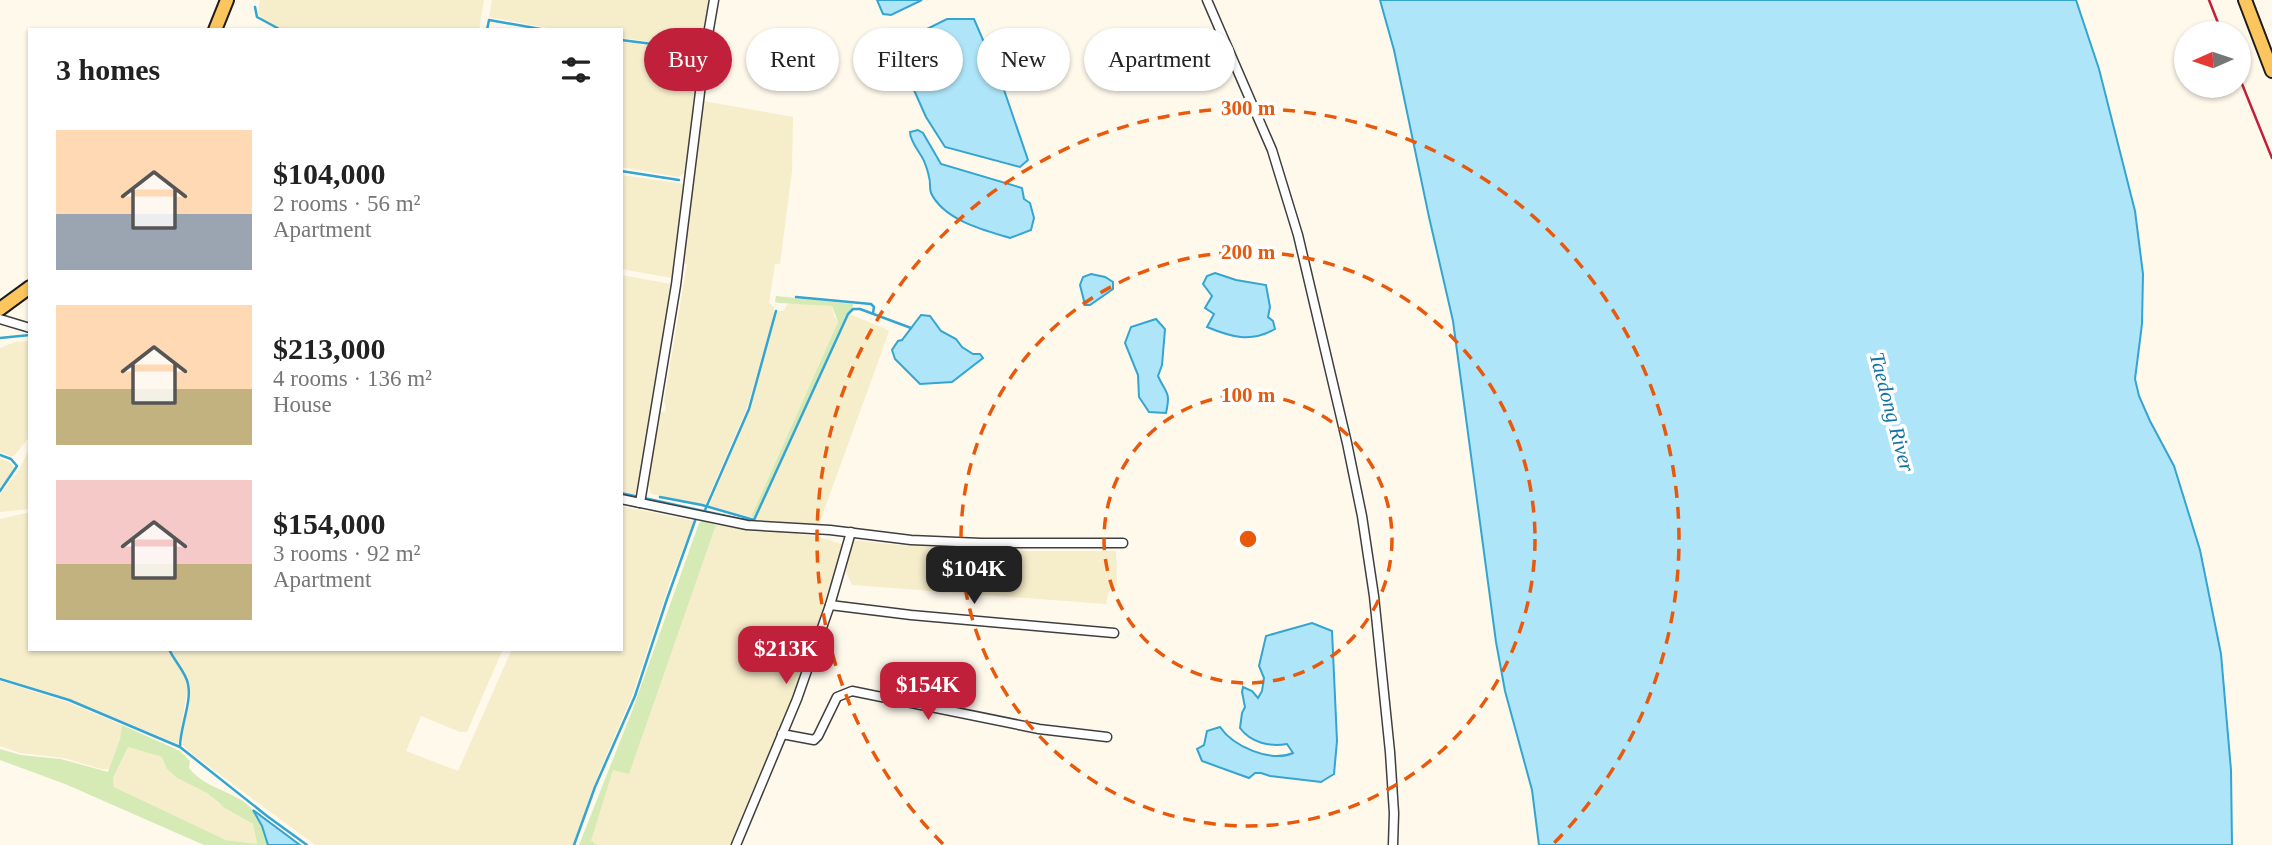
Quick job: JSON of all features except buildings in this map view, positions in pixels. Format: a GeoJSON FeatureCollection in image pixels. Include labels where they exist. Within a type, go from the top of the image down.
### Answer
{"type":"FeatureCollection","features":[{"type":"Feature","properties":{"kind":"main road"},"geometry":{"type":"LineString","coordinates":[[216,28],[227,0]]}},
{"type":"Feature","properties":{"kind":"main road"},"geometry":{"type":"LineString","coordinates":[[2245,0],[2272,71]]}},
{"type":"Feature","properties":{"kind":"main road"},"geometry":{"type":"LineString","coordinates":[[0,309],[28,288]]}},
{"type":"Feature","properties":{"kind":"street"},"geometry":{"type":"LineString","coordinates":[[640,503],[676,285],[714,0]]}},
{"type":"Feature","properties":{"kind":"street"},"geometry":{"type":"LineString","coordinates":[[1207,0],[1272,150],[1298,235],[1347,443],[1374,596],[1390,752],[1393,845]]}},
{"type":"Feature","properties":{"kind":"street"},"geometry":{"type":"LineString","coordinates":[[0,319],[28,327]]}},
{"type":"Feature","properties":{"kind":"street"},"geometry":{"type":"LineString","coordinates":[[623,499],[747,525],[851,532],[911,540],[1123,543]]}},
{"type":"Feature","properties":{"kind":"street"},"geometry":{"type":"LineString","coordinates":[[736,845],[797,699],[830,605],[851,532]]}},
{"type":"Feature","properties":{"kind":"street"},"geometry":{"type":"LineString","coordinates":[[830,605],[886,613],[1114,633]]}},
{"type":"Feature","properties":{"kind":"street"},"geometry":{"type":"LineString","coordinates":[[782,734],[814,740],[837,696],[852,691],[1039,729],[1107,737]]}},
{"type":"Feature","properties":{"kind":"shaded area"},"geometry":{"type":"Polygon","coordinates":[[[260,0],[484,0],[479,28],[278,28],[262,19],[258,13],[260,0]]]}},
{"type":"Feature","properties":{"kind":"shaded area"},"geometry":{"type":"Polygon","coordinates":[[[492,0],[710,0],[705,28],[644,28],[644,41],[623,38],[623,28],[547,28],[489,17],[492,0]]]}},
{"type":"Feature","properties":{"kind":"shaded area"},"geometry":{"type":"Polygon","coordinates":[[[623,42],[644,45],[644,91],[696,91],[686,172],[679,177],[623,167],[623,42]]]}},
{"type":"Feature","properties":{"kind":"shaded area"},"geometry":{"type":"Polygon","coordinates":[[[703,101],[793,117],[792,171],[780,264],[775,264],[769,303],[774,307],[773,318],[747,408],[705,505],[651,494],[647,478],[657,411],[665,412],[666,407],[664,401],[687,264],[682,263],[703,101]]]}},
{"type":"Feature","properties":{"kind":"shaded area"},"geometry":{"type":"Polygon","coordinates":[[[623,175],[685,184],[672,278],[623,269],[623,175]]]}},
{"type":"Feature","properties":{"kind":"shaded area"},"geometry":{"type":"Polygon","coordinates":[[[623,275],[671,284],[639,490],[635,494],[623,491],[623,275]]]}},
{"type":"Feature","properties":{"kind":"shaded area"},"geometry":{"type":"Polygon","coordinates":[[[789,302],[832,306],[838,322],[751,517],[709,506],[750,409],[777,311],[783,311],[789,302]]]}},
{"type":"Feature","properties":{"kind":"shaded area"},"geometry":{"type":"Polygon","coordinates":[[[849,314],[889,332],[819,524],[755,520],[849,314]]]}},
{"type":"Feature","properties":{"kind":"shaded area"},"geometry":{"type":"Polygon","coordinates":[[[28,341],[28,438],[14,456],[10,456],[0,452],[0,348],[15,342],[28,341]]]}},
{"type":"Feature","properties":{"kind":"shaded area"},"geometry":{"type":"Polygon","coordinates":[[[28,451],[28,509],[0,512],[0,495],[19,470],[28,451]]]}},
{"type":"Feature","properties":{"kind":"shaded area"},"geometry":{"type":"Polygon","coordinates":[[[0,458],[11,463],[15,469],[0,488],[0,458]]]}},
{"type":"Feature","properties":{"kind":"shaded area"},"geometry":{"type":"Polygon","coordinates":[[[623,506],[694,521],[670,582],[633,693],[598,775],[573,845],[315,845],[183,745],[182,735],[190,685],[171,651],[502,651],[467,732],[460,732],[421,716],[406,751],[458,771],[511,651],[623,651],[623,506]]]}},
{"type":"Feature","properties":{"kind":"shaded area"},"geometry":{"type":"Polygon","coordinates":[[[28,514],[28,651],[168,651],[188,686],[178,744],[69,699],[0,677],[0,519],[28,514]]]}},
{"type":"Feature","properties":{"kind":"shaded area"},"geometry":{"type":"Polygon","coordinates":[[[716,525],[816,536],[842,544],[828,603],[795,698],[732,845],[598,845],[591,841],[613,769],[629,773],[716,525]]]}},
{"type":"Feature","properties":{"kind":"shaded area"},"geometry":{"type":"Polygon","coordinates":[[[852,540],[898,545],[1027,551],[1116,551],[1117,586],[1109,591],[1106,604],[852,585],[846,572],[852,540]]]}},
{"type":"Feature","properties":{"kind":"shaded area"},"geometry":{"type":"Polygon","coordinates":[[[0,681],[67,702],[122,725],[110,769],[64,758],[20,753],[0,746],[0,681]]]}},
{"type":"Feature","properties":{"kind":"shaded area"},"geometry":{"type":"Polygon","coordinates":[[[128,747],[163,757],[167,769],[177,778],[207,793],[218,803],[253,824],[257,844],[226,840],[114,787],[113,778],[128,747]]]}},
{"type":"Feature","properties":{"kind":"green space"},"geometry":{"type":"Polygon","coordinates":[[[776,296],[853,304],[853,307],[847,313],[754,518],[751,517],[838,322],[832,306],[779,303],[775,302],[776,296]]]}},
{"type":"Feature","properties":{"kind":"green space"},"geometry":{"type":"Polygon","coordinates":[[[702,521],[716,525],[629,774],[613,770],[591,841],[598,845],[579,845],[634,706],[699,523],[702,521]]]}},
{"type":"Feature","properties":{"kind":"green space"},"geometry":{"type":"Polygon","coordinates":[[[122,725],[180,751],[190,761],[189,768],[196,775],[238,798],[253,810],[268,845],[204,845],[65,784],[0,760],[0,749],[21,755],[61,759],[108,772],[122,725]],[[128,747],[113,778],[114,787],[226,840],[257,844],[253,824],[225,808],[207,793],[177,778],[167,769],[162,757],[128,747]]]}},
{"type":"Feature","properties":{"kind":"water"},"geometry":{"type":"Polygon","coordinates":[[[877,0],[922,0],[891,15],[883,14],[877,0]]]}},
{"type":"Feature","properties":{"kind":"water","name":"Taedong River"},"geometry":{"type":"Polygon","coordinates":[[[1380,0],[2076,0],[2099,69],[2135,211],[2143,274],[2142,324],[2135,379],[2150,421],[2174,466],[2200,550],[2221,654],[2231,770],[2232,845],[1539,845],[1532,790],[1505,691],[1496,642],[1453,321],[1394,50],[1380,0]]]}},
{"type":"Feature","properties":{"kind":"water"},"geometry":{"type":"Polygon","coordinates":[[[947,19],[974,19],[978,28],[977,91],[1004,91],[1028,160],[1020,167],[945,147],[926,117],[914,91],[963,91],[963,28],[929,28],[947,19]]]}},
{"type":"Feature","properties":{"kind":"water"},"geometry":{"type":"Polygon","coordinates":[[[918,130],[923,133],[941,164],[1022,188],[1024,199],[1030,203],[1034,218],[1031,230],[1010,238],[965,223],[945,210],[931,193],[926,167],[912,139],[910,132],[918,130]]]}},
{"type":"Feature","properties":{"kind":"water"},"geometry":{"type":"Polygon","coordinates":[[[1215,273],[1266,285],[1270,307],[1268,317],[1273,321],[1275,329],[1258,336],[1241,337],[1207,327],[1214,314],[1205,308],[1212,296],[1203,284],[1207,276],[1215,273]]]}},
{"type":"Feature","properties":{"kind":"water"},"geometry":{"type":"Polygon","coordinates":[[[1091,274],[1113,282],[1113,289],[1090,305],[1085,305],[1080,285],[1083,277],[1091,274]]]}},
{"type":"Feature","properties":{"kind":"water"},"geometry":{"type":"Polygon","coordinates":[[[921,315],[930,316],[941,331],[956,339],[962,347],[973,354],[980,354],[983,358],[952,382],[920,384],[895,359],[892,350],[921,315]]]}},
{"type":"Feature","properties":{"kind":"water"},"geometry":{"type":"Polygon","coordinates":[[[1156,319],[1165,329],[1162,365],[1158,376],[1168,396],[1166,413],[1149,412],[1139,397],[1138,375],[1125,343],[1131,327],[1156,319]]]}},
{"type":"Feature","properties":{"kind":"water"},"geometry":{"type":"Polygon","coordinates":[[[1312,623],[1332,631],[1337,741],[1334,774],[1321,782],[1261,773],[1255,773],[1249,778],[1202,761],[1197,749],[1204,745],[1207,731],[1220,727],[1234,740],[1253,751],[1274,756],[1293,753],[1287,744],[1261,743],[1244,733],[1240,728],[1245,707],[1242,692],[1243,687],[1258,698],[1262,691],[1264,678],[1259,666],[1266,636],[1312,623]]]}},
{"type":"Feature","properties":{"kind":"water"},"geometry":{"type":"Polygon","coordinates":[[[253,810],[300,845],[268,845],[253,810]]]}},
{"type":"Feature","properties":{"kind":"waterway"},"geometry":{"type":"LineString","coordinates":[[255,7],[257,17],[277,28]]}},
{"type":"Feature","properties":{"kind":"waterway"},"geometry":{"type":"LineString","coordinates":[[487,28],[489,20],[535,28]]}},
{"type":"Feature","properties":{"kind":"waterway"},"geometry":{"type":"LineString","coordinates":[[623,40],[644,43]]}},
{"type":"Feature","properties":{"kind":"waterway"},"geometry":{"type":"LineString","coordinates":[[623,171],[679,180]]}},
{"type":"Feature","properties":{"kind":"waterway"},"geometry":{"type":"LineString","coordinates":[[796,297],[871,304],[874,307],[873,313]]}},
{"type":"Feature","properties":{"kind":"waterway"},"geometry":{"type":"LineString","coordinates":[[623,493],[754,520],[848,314],[853,309],[860,309],[911,328]]}},
{"type":"Feature","properties":{"kind":"waterway"},"geometry":{"type":"LineString","coordinates":[[705,510],[749,409],[776,311]]}},
{"type":"Feature","properties":{"kind":"waterway"},"geometry":{"type":"LineString","coordinates":[[0,338],[28,335]]}},
{"type":"Feature","properties":{"kind":"waterway"},"geometry":{"type":"LineString","coordinates":[[0,455],[11,459],[17,466],[0,491]]}},
{"type":"Feature","properties":{"kind":"waterway"},"geometry":{"type":"LineString","coordinates":[[660,497],[702,505],[754,520]]}},
{"type":"Feature","properties":{"kind":"waterway"},"geometry":{"type":"LineString","coordinates":[[623,503],[639,507]]}},
{"type":"Feature","properties":{"kind":"waterway"},"geometry":{"type":"LineString","coordinates":[[574,845],[595,787],[635,696],[696,518]]}},
{"type":"Feature","properties":{"kind":"waterway"},"geometry":{"type":"LineString","coordinates":[[170,651],[185,675],[189,691],[180,747]]}},
{"type":"Feature","properties":{"kind":"waterway"},"geometry":{"type":"LineString","coordinates":[[0,679],[69,700],[180,747],[307,845]]}},
{"type":"Feature","properties":{"kind":"railway"},"geometry":{"type":"LineString","coordinates":[[2209,0],[2217,21]]}},
{"type":"Feature","properties":{"kind":"railway"},"geometry":{"type":"LineString","coordinates":[[2248,98],[2272,158]]}}]}
